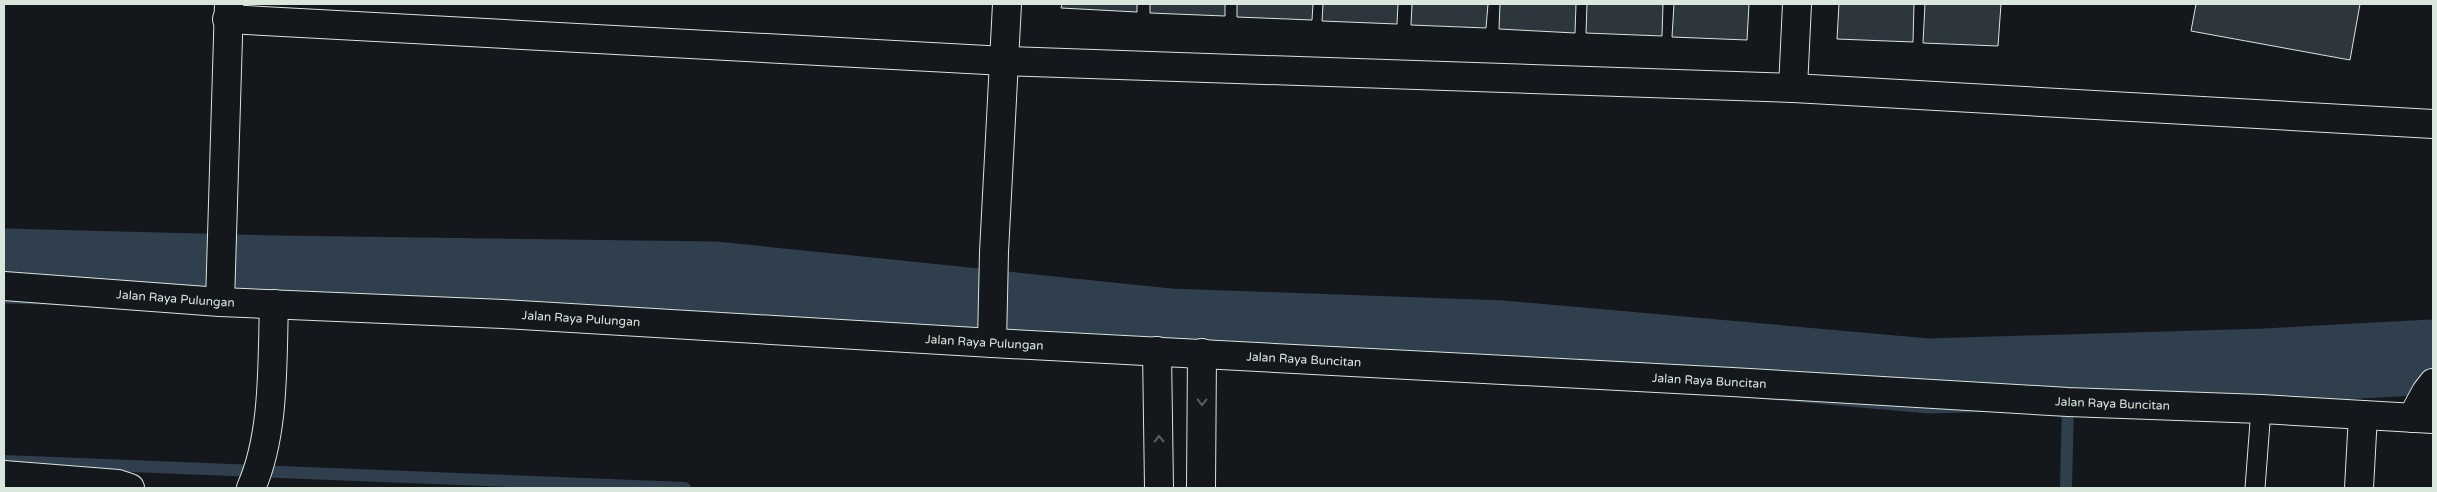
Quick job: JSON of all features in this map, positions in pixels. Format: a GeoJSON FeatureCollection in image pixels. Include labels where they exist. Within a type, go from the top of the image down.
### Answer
{"type":"FeatureCollection","features":[{"type":"Feature","properties":{"kind":"street"},"geometry":{"type":"LineString","coordinates":[[992,343],[994,259],[1007,4]]}},
{"type":"Feature","properties":{"kind":"street"},"geometry":{"type":"LineString","coordinates":[[1793,88],[1797,4]]}},
{"type":"Feature","properties":{"kind":"street"},"geometry":{"type":"LineString","coordinates":[[220,291],[228,11],[1005,61],[1793,88],[2433,124]]}},
{"type":"Feature","properties":{"kind":"street","name":"Jalan Raya Pulungan"},"geometry":{"type":"LineString","coordinates":[[4,286],[220,291],[274,304],[513,314],[1157,351]]}},
{"type":"Feature","properties":{"kind":"street"},"geometry":{"type":"LineString","coordinates":[[251,488],[263,453],[272,377],[274,304]]}},
{"type":"Feature","properties":{"kind":"street"},"geometry":{"type":"LineString","coordinates":[[1157,351],[1159,488]]}},
{"type":"Feature","properties":{"kind":"street","name":"Jalan Raya Buncitan"},"geometry":{"type":"LineString","coordinates":[[1157,351],[2081,403],[2261,409],[2362,435],[2423,418]]}},
{"type":"Feature","properties":{"kind":"street"},"geometry":{"type":"LineString","coordinates":[[1201,488],[1202,353]]}},
{"type":"Feature","properties":{"kind":"street"},"geometry":{"type":"LineString","coordinates":[[2423,418],[2426,392],[2433,383]]}},
{"type":"Feature","properties":{"kind":"street"},"geometry":{"type":"LineString","coordinates":[[2359,488],[2362,435]]}},
{"type":"Feature","properties":{"kind":"street"},"geometry":{"type":"LineString","coordinates":[[4,476],[118,484],[130,488]]}},
{"type":"Feature","properties":{"kind":"lane"},"geometry":{"type":"LineString","coordinates":[[2255,488],[2261,409]]}},
{"type":"Feature","properties":{"kind":"building"},"geometry":{"type":"Polygon","coordinates":[[[1062,4],[1137,4],[1137,12],[1061,8],[1062,4]]]}},
{"type":"Feature","properties":{"kind":"building"},"geometry":{"type":"Polygon","coordinates":[[[1150,4],[1225,4],[1225,16],[1150,13],[1150,4]]]}},
{"type":"Feature","properties":{"kind":"building"},"geometry":{"type":"Polygon","coordinates":[[[1237,4],[1313,4],[1312,20],[1237,17],[1237,4]]]}},
{"type":"Feature","properties":{"kind":"building"},"geometry":{"type":"Polygon","coordinates":[[[1323,4],[1398,4],[1397,24],[1322,21],[1323,4]]]}},
{"type":"Feature","properties":{"kind":"building"},"geometry":{"type":"Polygon","coordinates":[[[1412,4],[1488,4],[1486,28],[1411,25],[1412,4]]]}},
{"type":"Feature","properties":{"kind":"building"},"geometry":{"type":"Polygon","coordinates":[[[1500,4],[1576,4],[1575,33],[1499,29],[1500,4]]]}},
{"type":"Feature","properties":{"kind":"building"},"geometry":{"type":"Polygon","coordinates":[[[1587,4],[1663,4],[1662,36],[1586,33],[1587,4]]]}},
{"type":"Feature","properties":{"kind":"building"},"geometry":{"type":"Polygon","coordinates":[[[1674,4],[1749,4],[1747,40],[1672,37],[1674,4]]]}},
{"type":"Feature","properties":{"kind":"building"},"geometry":{"type":"Polygon","coordinates":[[[1839,4],[1914,4],[1913,42],[1837,39],[1839,4]]]}},
{"type":"Feature","properties":{"kind":"building"},"geometry":{"type":"Polygon","coordinates":[[[1925,4],[2001,4],[1998,46],[1923,43],[1925,4]]]}},
{"type":"Feature","properties":{"kind":"building"},"geometry":{"type":"Polygon","coordinates":[[[2196,4],[2360,4],[2350,60],[2191,31],[2196,4]]]}},
{"type":"Feature","properties":{"kind":"waterway"},"geometry":{"type":"LineString","coordinates":[[4,266],[277,273],[715,279],[1170,326],[1502,338],[1929,376],[2265,366],[2433,357]]}},
{"type":"Feature","properties":{"kind":"waterway"},"geometry":{"type":"LineString","coordinates":[[2066,488],[2068,402],[2074,372]]}},
{"type":"Feature","properties":{"kind":"waterway"},"geometry":{"type":"LineString","coordinates":[[4,461],[685,488]]}}]}
